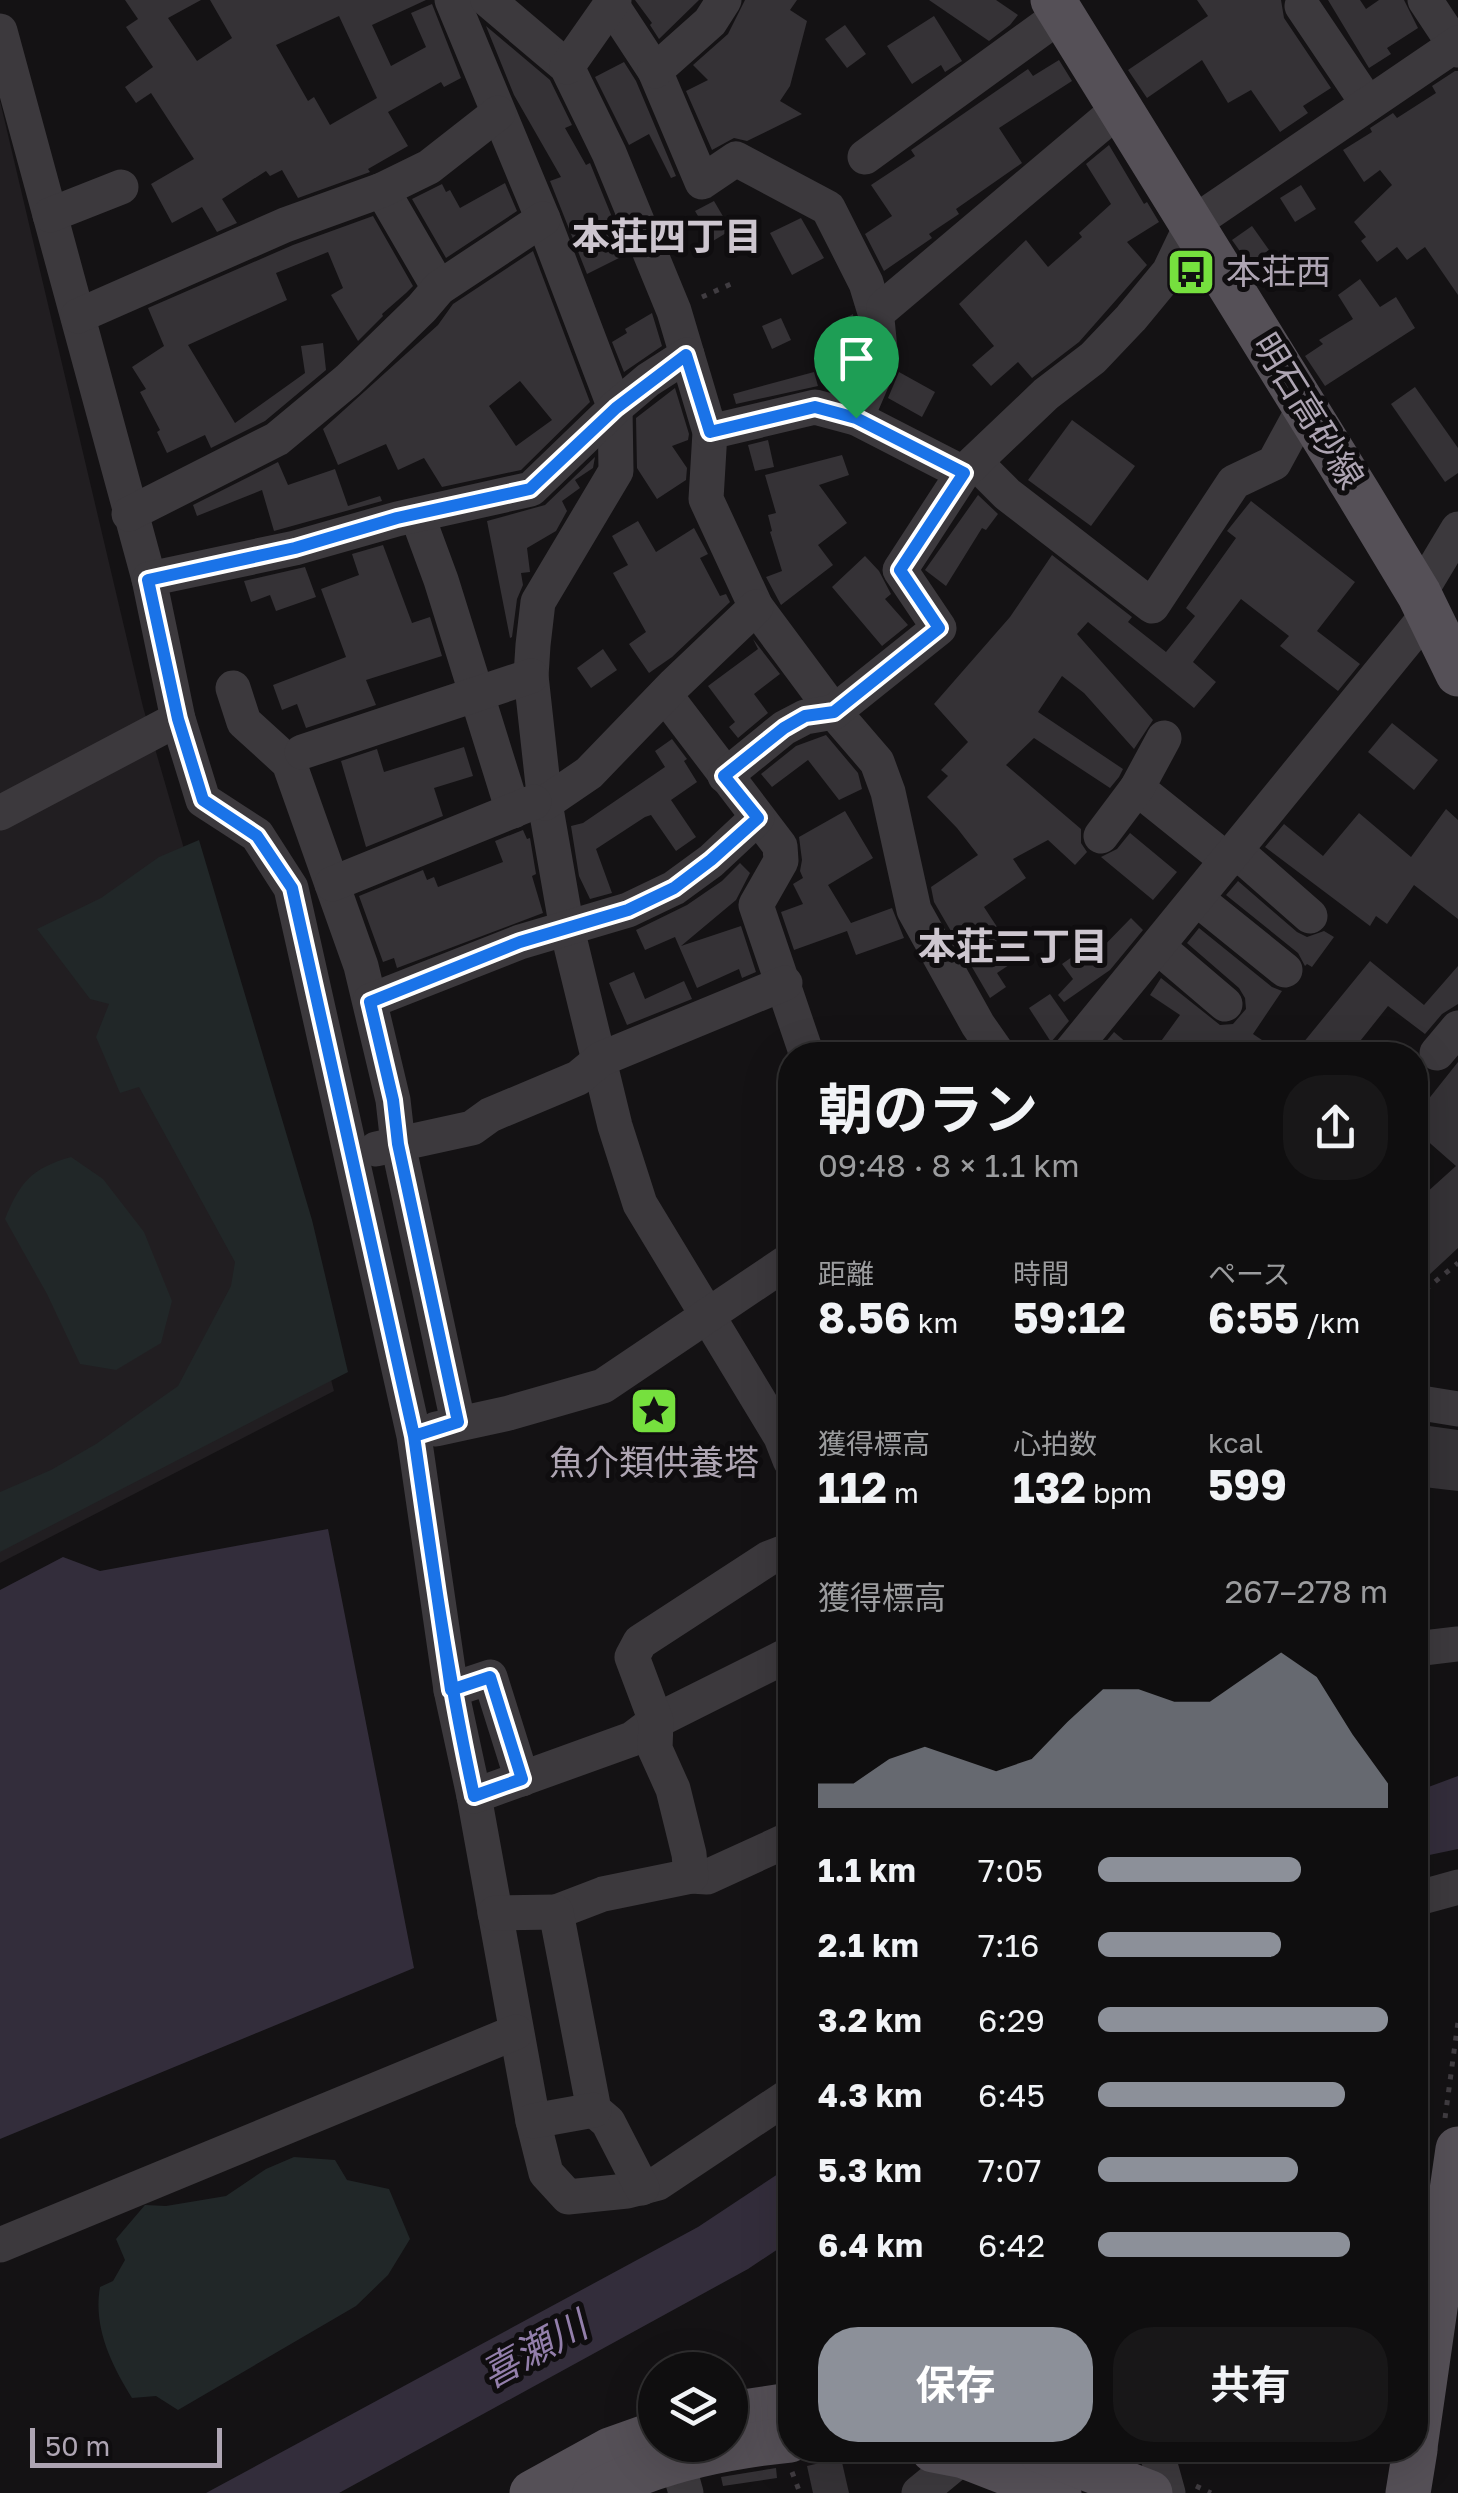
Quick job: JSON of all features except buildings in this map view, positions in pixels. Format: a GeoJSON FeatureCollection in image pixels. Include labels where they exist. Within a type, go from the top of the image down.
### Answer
{"type":"FeatureCollection","features":[{"type":"Feature","properties":{"kind":"main road","name":"明石高砂線"},"geometry":{"type":"LineString","coordinates":[[1057,7],[1305,406],[1423,604],[1458,674]]}},
{"type":"Feature","properties":{"kind":"main road"},"geometry":{"type":"LineString","coordinates":[[1428,2383],[1449,2278],[1458,2149]]}},
{"type":"Feature","properties":{"kind":"main road"},"geometry":{"type":"LineString","coordinates":[[748,2406],[778,2394]]}},
{"type":"Feature","properties":{"kind":"main road"},"geometry":{"type":"LineString","coordinates":[[748,2454],[778,2454]]}},
{"type":"Feature","properties":{"kind":"main road"},"geometry":{"type":"LineString","coordinates":[[532,2493],[615,2478],[673,2462]]}},
{"type":"Feature","properties":{"kind":"main road"},"geometry":{"type":"LineString","coordinates":[[973,2462],[1059,2493]]}},
{"type":"Feature","properties":{"kind":"main road"},"geometry":{"type":"LineString","coordinates":[[1070,2462],[1150,2493]]}},
{"type":"Feature","properties":{"kind":"main road"},"geometry":{"type":"LineString","coordinates":[[1408,2493],[1413,2462]]}},
{"type":"Feature","properties":{"kind":"street"},"geometry":{"type":"LineString","coordinates":[[452,0],[616,408],[616,471],[538,602],[531,676],[534,804],[616,1126],[640,1204],[778,1429]]}},
{"type":"Feature","properties":{"kind":"street"},"geometry":{"type":"LineString","coordinates":[[488,0],[567,67],[648,243],[686,355],[710,432],[706,499],[756,606],[834,712],[877,762],[888,792],[914,910],[990,1042]]}},
{"type":"Feature","properties":{"kind":"street"},"geometry":{"type":"LineString","coordinates":[[654,71],[710,22],[724,0]]}},
{"type":"Feature","properties":{"kind":"street"},"geometry":{"type":"LineString","coordinates":[[724,776],[784,728],[805,716],[834,712],[939,628],[900,570],[969,468],[1046,394],[1094,358],[1131,318],[1168,272],[1192,224],[1457,46],[1425,0]]}},
{"type":"Feature","properties":{"kind":"street"},"geometry":{"type":"LineString","coordinates":[[567,67],[612,2],[654,71],[702,182],[736,159],[828,208],[866,283],[877,319],[881,360],[856,418]]}},
{"type":"Feature","properties":{"kind":"street"},"geometry":{"type":"LineString","coordinates":[[1302,6],[1368,104]]}},
{"type":"Feature","properties":{"kind":"street"},"geometry":{"type":"LineString","coordinates":[[865,158],[1057,7]]}},
{"type":"Feature","properties":{"kind":"street"},"geometry":{"type":"LineString","coordinates":[[0,31],[148,580],[178,719],[203,800],[257,836],[292,888],[414,1436],[451,1690],[546,2172],[568,2198],[642,2188],[658,2183],[778,2102]]}},
{"type":"Feature","properties":{"kind":"street"},"geometry":{"type":"LineString","coordinates":[[884,307],[932,285],[1120,108]]}},
{"type":"Feature","properties":{"kind":"street"},"geometry":{"type":"LineString","coordinates":[[78,316],[285,225],[382,190],[429,167],[498,113]]}},
{"type":"Feature","properties":{"kind":"street"},"geometry":{"type":"LineString","coordinates":[[50,215],[121,187]]}},
{"type":"Feature","properties":{"kind":"street"},"geometry":{"type":"LineString","coordinates":[[382,190],[439,288]]}},
{"type":"Feature","properties":{"kind":"street"},"geometry":{"type":"LineString","coordinates":[[129,514],[277,438],[348,380],[439,288],[542,219]]}},
{"type":"Feature","properties":{"kind":"street"},"geometry":{"type":"LineString","coordinates":[[148,580],[530,489],[616,408],[686,355]]}},
{"type":"Feature","properties":{"kind":"street"},"geometry":{"type":"LineString","coordinates":[[710,432],[815,407],[856,418],[969,468],[1152,606],[1234,482],[1274,463],[1305,406]]}},
{"type":"Feature","properties":{"kind":"street"},"geometry":{"type":"LineString","coordinates":[[417,515],[478,694],[490,747],[534,804]]}},
{"type":"Feature","properties":{"kind":"street"},"geometry":{"type":"LineString","coordinates":[[1079,1042],[1232,856],[1423,604],[1458,529]]}},
{"type":"Feature","properties":{"kind":"street"},"geometry":{"type":"LineString","coordinates":[[332,884],[534,804],[589,774],[756,606]]}},
{"type":"Feature","properties":{"kind":"street"},"geometry":{"type":"LineString","coordinates":[[302,752],[531,676]]}},
{"type":"Feature","properties":{"kind":"street"},"geometry":{"type":"LineString","coordinates":[[233,688],[244,722],[289,763],[361,966],[393,1100],[398,1144],[458,1422]]}},
{"type":"Feature","properties":{"kind":"street"},"geometry":{"type":"LineString","coordinates":[[665,695],[780,846],[782,861],[756,905],[803,1042]]}},
{"type":"Feature","properties":{"kind":"street"},"geometry":{"type":"LineString","coordinates":[[0,813],[178,719]]}},
{"type":"Feature","properties":{"kind":"street"},"geometry":{"type":"LineString","coordinates":[[1101,836],[1137,788],[1164,738]]}},
{"type":"Feature","properties":{"kind":"street"},"geometry":{"type":"LineString","coordinates":[[1137,788],[1310,916]]}},
{"type":"Feature","properties":{"kind":"street"},"geometry":{"type":"LineString","coordinates":[[370,1002],[520,942],[628,910],[674,888],[758,818]]}},
{"type":"Feature","properties":{"kind":"street"},"geometry":{"type":"LineString","coordinates":[[1196,899],[1285,970]]}},
{"type":"Feature","properties":{"kind":"street"},"geometry":{"type":"LineString","coordinates":[[1158,947],[1225,1004]]}},
{"type":"Feature","properties":{"kind":"street"},"geometry":{"type":"LineString","coordinates":[[351,1156],[472,1128],[507,1107],[578,1078],[601,1059],[784,983]]}},
{"type":"Feature","properties":{"kind":"street"},"geometry":{"type":"LineString","coordinates":[[414,1436],[458,1422],[509,1414],[603,1386],[778,1268]]}},
{"type":"Feature","properties":{"kind":"street"},"geometry":{"type":"LineString","coordinates":[[1428,1404],[1458,1409]]}},
{"type":"Feature","properties":{"kind":"street"},"geometry":{"type":"LineString","coordinates":[[691,1876],[690,1854],[674,1789],[654,1750],[656,1722],[632,1657],[640,1642],[778,1555]]}},
{"type":"Feature","properties":{"kind":"street"},"geometry":{"type":"LineString","coordinates":[[1428,1647],[1458,1644]]}},
{"type":"Feature","properties":{"kind":"street"},"geometry":{"type":"LineString","coordinates":[[474,1796],[632,1738],[778,1660]]}},
{"type":"Feature","properties":{"kind":"street"},"geometry":{"type":"LineString","coordinates":[[451,1690],[490,1677],[522,1779]]}},
{"type":"Feature","properties":{"kind":"street"},"geometry":{"type":"LineString","coordinates":[[494,1913],[556,1912],[603,1894],[691,1876],[706,1878],[778,1845]]}},
{"type":"Feature","properties":{"kind":"street"},"geometry":{"type":"LineString","coordinates":[[1428,1895],[1458,1887]]}},
{"type":"Feature","properties":{"kind":"street"},"geometry":{"type":"LineString","coordinates":[[556,1912],[594,2110],[608,2122],[642,2188]]}},
{"type":"Feature","properties":{"kind":"street"},"geometry":{"type":"LineString","coordinates":[[0,2245],[516,2032]]}},
{"type":"Feature","properties":{"kind":"street"},"geometry":{"type":"LineString","coordinates":[[533,2121],[594,2110]]}},
{"type":"Feature","properties":{"kind":"street"},"geometry":{"type":"LineString","coordinates":[[919,2493],[941,2462]]}},
{"type":"Feature","properties":{"kind":"street"},"geometry":{"type":"LineString","coordinates":[[1159,2462],[1168,2493]]}},
{"type":"Feature","properties":{"kind":"path"},"geometry":{"type":"LineString","coordinates":[[1428,1287],[1458,1263]]}},
{"type":"Feature","properties":{"kind":"path"},"geometry":{"type":"LineString","coordinates":[[792,2462],[800,2493]]}},
{"type":"Feature","properties":{"kind":"shaded area"},"geometry":{"type":"Polygon","coordinates":[[[0,101],[143,707],[272,1153],[334,1391],[0,1563],[0,101]]]}},
{"type":"Feature","properties":{"kind":"shaded area"},"geometry":{"type":"Polygon","coordinates":[[[199,840],[312,1220],[348,1372],[0,1552],[0,1492],[51,1470],[96,1444],[178,1386],[231,1286],[235,1262],[139,1087],[120,1093],[96,1037],[109,1004],[90,999],[37,929],[101,898],[159,857],[199,840]]]}},
{"type":"Feature","properties":{"kind":"shaded area"},"geometry":{"type":"Polygon","coordinates":[[[71,1157],[103,1179],[144,1232],[172,1301],[161,1343],[116,1370],[80,1364],[5,1219],[29,1178],[46,1166],[71,1157]]]}},
{"type":"Feature","properties":{"kind":"shaded area"},"geometry":{"type":"Polygon","coordinates":[[[294,2157],[335,2160],[347,2180],[389,2189],[410,2239],[388,2275],[356,2306],[178,2410],[156,2396],[132,2398],[111,2358],[99,2316],[100,2287],[113,2281],[125,2260],[116,2239],[145,2205],[166,2206],[226,2196],[266,2169],[294,2157]]]}},
{"type":"Feature","properties":{"kind":"water"},"geometry":{"type":"Polygon","coordinates":[[[328,1529],[414,1968],[0,2139],[0,1590],[63,1557],[100,1571],[328,1529]]]}},
{"type":"Feature","properties":{"kind":"water"},"geometry":{"type":"Polygon","coordinates":[[[1458,1776],[1458,1849],[1428,1855],[1428,1787],[1458,1776]]]}},
{"type":"Feature","properties":{"kind":"water","name":"喜瀬川"},"geometry":{"type":"Polygon","coordinates":[[[778,2174],[778,2249],[748,2269],[339,2493],[206,2493],[698,2227],[778,2174]]]}},
{"type":"Feature","properties":{"kind":"place","name":"本荘西"},"geometry":{"type":"Point","coordinates":[1191,272]}},
{"type":"Feature","properties":{"kind":"place","name":"魚介類供養塔"},"geometry":{"type":"Point","coordinates":[654,1411]}},
{"type":"Feature","properties":{"kind":"district","name":"本荘四丁目"},"geometry":{"type":"Point","coordinates":[667,237]}},
{"type":"Feature","properties":{"kind":"district","name":"本荘三丁目"},"geometry":{"type":"Point","coordinates":[1013,947]}},
{"type":"Feature","properties":{"kind":"route"},"geometry":{"type":"LineString","coordinates":[[856,418],[815,407],[710,432],[686,355],[648,380],[530,489],[148,580],[178,719],[203,800],[257,836],[292,888],[414,1436],[451,1690],[490,1677],[522,1779],[474,1796],[451,1690],[432,1563],[414,1436],[458,1422],[370,1002],[520,942],[628,910],[674,888],[758,818],[724,776],[784,728],[805,716],[834,712],[939,628],[900,570],[964,473],[856,418]]}}]}
